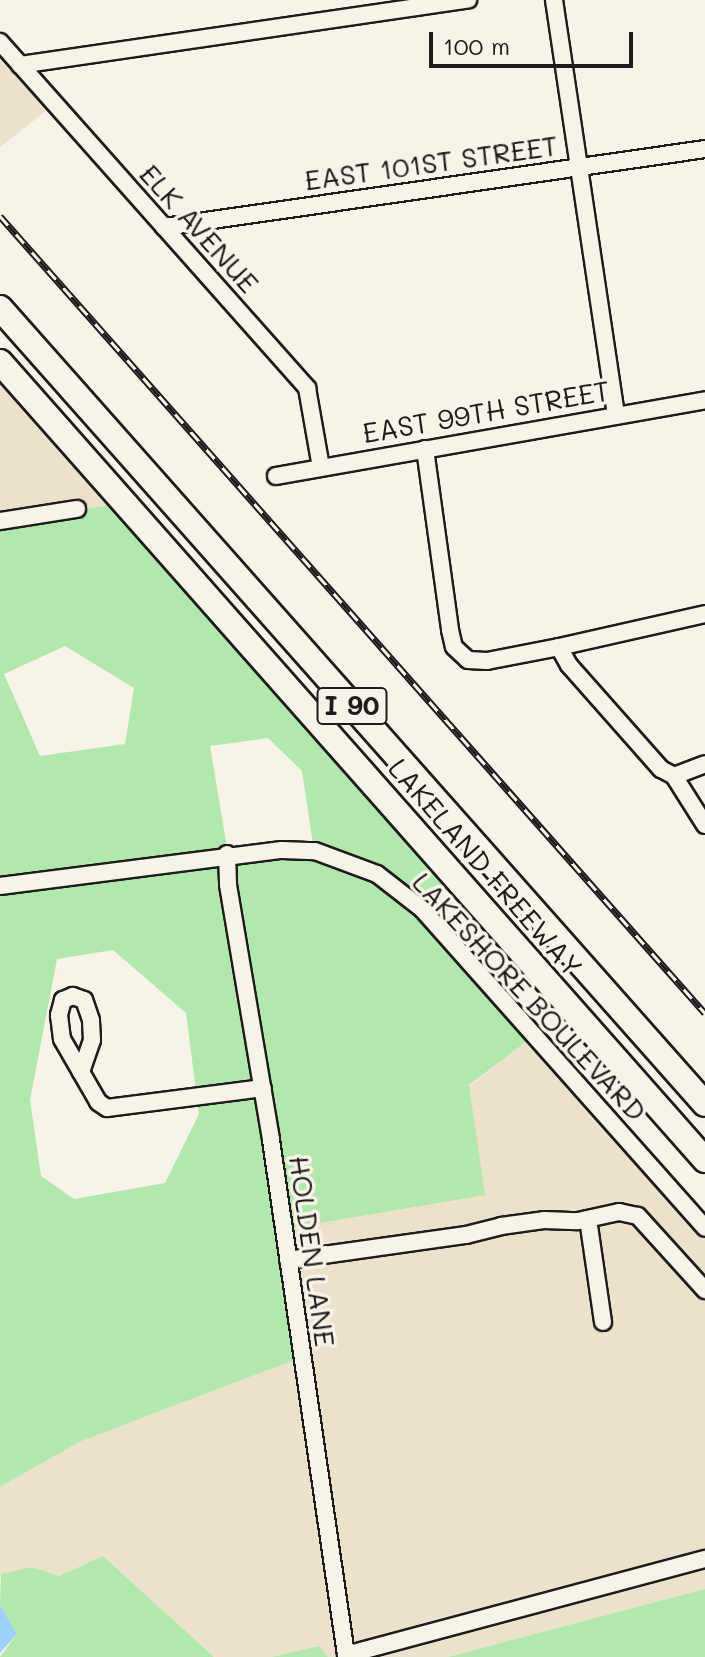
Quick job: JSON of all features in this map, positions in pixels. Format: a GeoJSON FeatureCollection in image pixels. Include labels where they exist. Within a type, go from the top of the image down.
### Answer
{"type":"FeatureCollection","features":[{"type":"Feature","properties":{"kind":"highway","name":"LAKELAND FREEWAY"},"geometry":{"type":"LineString","coordinates":[[0,308],[705,1104]]}},
{"type":"Feature","properties":{"kind":"highway","name":"LAKELAND FREEWAY"},"geometry":{"type":"LineString","coordinates":[[0,362],[705,1160]]}},
{"type":"Feature","properties":{"kind":"street"},"geometry":{"type":"LineString","coordinates":[[20,65],[468,0]]}},
{"type":"Feature","properties":{"kind":"street"},"geometry":{"type":"LineString","coordinates":[[554,0],[616,415]]}},
{"type":"Feature","properties":{"kind":"street","name":"ELK AVENUE"},"geometry":{"type":"LineString","coordinates":[[0,42],[307,388],[321,467]]}},
{"type":"Feature","properties":{"kind":"street","name":"EAST 101ST STREET"},"geometry":{"type":"LineString","coordinates":[[164,227],[705,149]]}},
{"type":"Feature","properties":{"kind":"street","name":"EAST 99TH STREET"},"geometry":{"type":"LineString","coordinates":[[276,476],[705,400]]}},
{"type":"Feature","properties":{"kind":"street"},"geometry":{"type":"LineString","coordinates":[[425,449],[454,647],[468,660],[487,661],[705,614]]}},
{"type":"Feature","properties":{"kind":"street"},"geometry":{"type":"LineString","coordinates":[[0,521],[77,509]]}},
{"type":"Feature","properties":{"kind":"street"},"geometry":{"type":"LineString","coordinates":[[559,647],[569,665],[661,769],[674,776],[705,825]]}},
{"type":"Feature","properties":{"kind":"street"},"geometry":{"type":"LineString","coordinates":[[674,776],[705,764]]}},
{"type":"Feature","properties":{"kind":"street","name":"LAKESHORE BOULEVARD"},"geometry":{"type":"LineString","coordinates":[[0,886],[227,854],[315,851],[346,860],[400,889],[441,930],[705,1228]]}},
{"type":"Feature","properties":{"kind":"street","name":"HOLDEN LANE"},"geometry":{"type":"LineString","coordinates":[[227,854],[228,885],[263,1088],[346,1655],[705,1559]]}},
{"type":"Feature","properties":{"kind":"street"},"geometry":{"type":"LineString","coordinates":[[81,1072],[98,1102],[107,1108],[263,1088]]}},
{"type":"Feature","properties":{"kind":"street"},"geometry":{"type":"LineString","coordinates":[[288,1260],[544,1220],[588,1219],[619,1212],[638,1216],[705,1290]]}},
{"type":"Feature","properties":{"kind":"street"},"geometry":{"type":"LineString","coordinates":[[588,1219],[603,1322]]}},
{"type":"Feature","properties":{"kind":"shaded area"},"geometry":{"type":"Polygon","coordinates":[[[11,55],[55,104],[0,147],[0,57],[11,55]]]}},
{"type":"Feature","properties":{"kind":"shaded area"},"geometry":{"type":"Polygon","coordinates":[[[0,362],[124,503],[0,521],[0,362]]]}},
{"type":"Feature","properties":{"kind":"shaded area"},"geometry":{"type":"Polygon","coordinates":[[[535,1035],[705,1228],[705,1589],[448,1657],[328,1657],[319,1646],[271,1657],[214,1657],[103,1556],[59,1576],[32,1567],[0,1576],[0,1487],[79,1442],[302,1357],[284,1229],[535,1035]]]}},
{"type":"Feature","properties":{"kind":"green space"},"geometry":{"type":"Polygon","coordinates":[[[124,503],[458,881],[423,909],[535,1035],[469,1085],[485,1195],[284,1229],[302,1357],[79,1442],[0,1487],[0,521],[124,503]],[[65,646],[4,674],[40,756],[125,744],[134,688],[65,646]],[[268,738],[210,746],[228,854],[314,851],[302,771],[268,738]],[[113,950],[57,959],[30,1100],[41,1176],[74,1199],[165,1183],[199,1114],[186,1013],[113,950]]]}},
{"type":"Feature","properties":{"kind":"green space"},"geometry":{"type":"Polygon","coordinates":[[[103,1556],[214,1657],[0,1657],[17,1634],[0,1605],[1,1574],[32,1567],[59,1576],[103,1556]]]}},
{"type":"Feature","properties":{"kind":"green space"},"geometry":{"type":"Polygon","coordinates":[[[705,1589],[705,1657],[448,1657],[705,1589]]]}},
{"type":"Feature","properties":{"kind":"green space"},"geometry":{"type":"Polygon","coordinates":[[[319,1646],[328,1657],[271,1657],[319,1646]]]}},
{"type":"Feature","properties":{"kind":"water"},"geometry":{"type":"Polygon","coordinates":[[[0,1605],[17,1634],[0,1653],[0,1605]]]}},
{"type":"Feature","properties":{"kind":"railway"},"geometry":{"type":"LineString","coordinates":[[0,216],[705,1013]]}}]}
